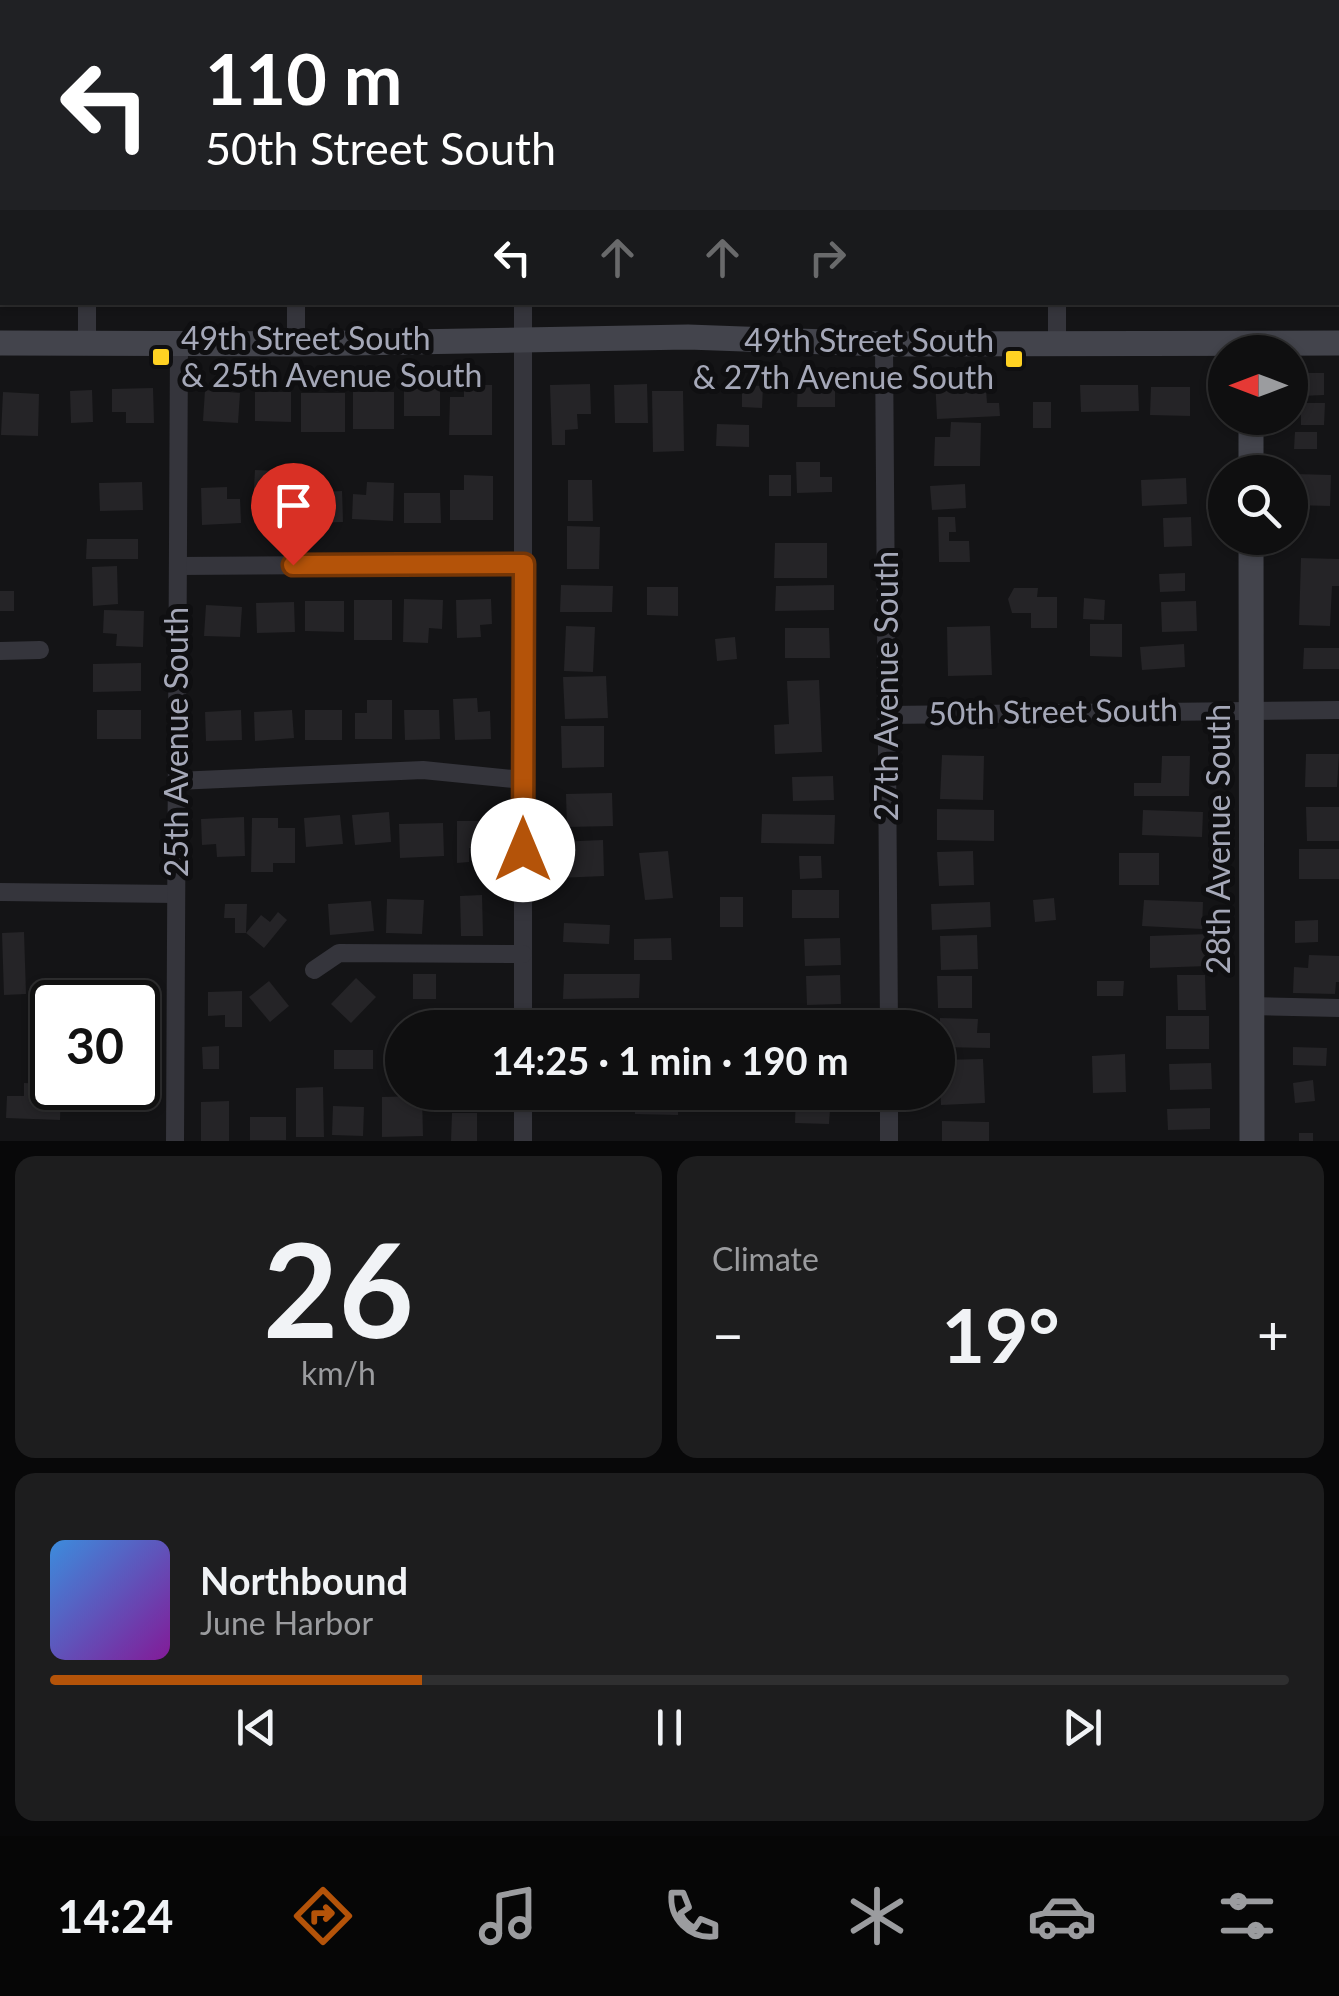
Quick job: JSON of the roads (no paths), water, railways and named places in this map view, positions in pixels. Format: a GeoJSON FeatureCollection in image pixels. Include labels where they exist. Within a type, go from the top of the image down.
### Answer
{"type":"FeatureCollection","features":[{"type":"Feature","properties":{"kind":"street"},"geometry":{"type":"LineString","coordinates":[[87,305],[87,343]]}},
{"type":"Feature","properties":{"kind":"street"},"geometry":{"type":"LineString","coordinates":[[296,305],[296,344]]}},
{"type":"Feature","properties":{"kind":"street"},"geometry":{"type":"LineString","coordinates":[[522,305],[523,1010]]}},
{"type":"Feature","properties":{"kind":"street"},"geometry":{"type":"LineString","coordinates":[[1057,305],[1057,342]]}},
{"type":"Feature","properties":{"kind":"street"},"geometry":{"type":"LineString","coordinates":[[0,343],[296,344],[688,336],[884,344],[1057,342],[1208,347]]}},
{"type":"Feature","properties":{"kind":"street","name":"25th Avenue South"},"geometry":{"type":"LineString","coordinates":[[175,1141],[178,343]]}},
{"type":"Feature","properties":{"kind":"street"},"geometry":{"type":"LineString","coordinates":[[1308,345],[1339,343]]}},
{"type":"Feature","properties":{"kind":"street","name":"27th Avenue South"},"geometry":{"type":"LineString","coordinates":[[884,344],[889,1010]]}},
{"type":"Feature","properties":{"kind":"street","name":"28th Avenue South"},"geometry":{"type":"LineString","coordinates":[[1251,555],[1252,1141]]}},
{"type":"Feature","properties":{"kind":"street"},"geometry":{"type":"LineString","coordinates":[[178,566],[524,564]]}},
{"type":"Feature","properties":{"kind":"street"},"geometry":{"type":"LineString","coordinates":[[0,651],[40,650]]}},
{"type":"Feature","properties":{"kind":"street","name":"50th Street South"},"geometry":{"type":"LineString","coordinates":[[887,715],[1339,710]]}},
{"type":"Feature","properties":{"kind":"street"},"geometry":{"type":"LineString","coordinates":[[176,781],[423,770],[523,780]]}},
{"type":"Feature","properties":{"kind":"street"},"geometry":{"type":"LineString","coordinates":[[0,892],[176,894]]}},
{"type":"Feature","properties":{"kind":"street"},"geometry":{"type":"LineString","coordinates":[[314,970],[339,953],[523,954]]}},
{"type":"Feature","properties":{"kind":"street"},"geometry":{"type":"LineString","coordinates":[[1251,1006],[1339,1008]]}},
{"type":"Feature","properties":{"kind":"street"},"geometry":{"type":"LineString","coordinates":[[523,1110],[523,1141]]}},
{"type":"Feature","properties":{"kind":"street"},"geometry":{"type":"LineString","coordinates":[[889,1110],[889,1141]]}},
{"type":"Feature","properties":{"kind":"place","name":"49th Street South & 25th Avenue South"},"geometry":{"type":"Point","coordinates":[161,357]}},
{"type":"Feature","properties":{"kind":"place","name":"49th Street South & 27th Avenue South"},"geometry":{"type":"Point","coordinates":[1014,359]}}]}
